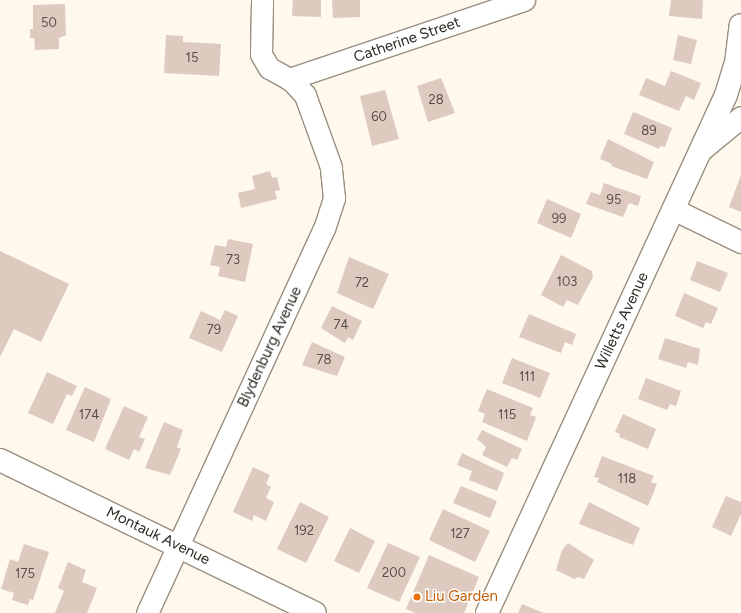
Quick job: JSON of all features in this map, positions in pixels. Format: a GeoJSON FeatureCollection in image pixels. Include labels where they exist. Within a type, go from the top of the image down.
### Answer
{"type":"FeatureCollection","features":[{"type":"Feature","properties":{"kind":"main road","name":"Willetts Avenue"},"geometry":{"type":"LineString","coordinates":[[487,613],[726,95],[739,64],[741,25]]}},
{"type":"Feature","properties":{"kind":"main road","name":"Montauk Avenue"},"geometry":{"type":"LineString","coordinates":[[0,460],[315,613]]}},
{"type":"Feature","properties":{"kind":"street","name":"Blydenburg Avenue"},"geometry":{"type":"LineString","coordinates":[[147,613],[330,214],[334,191],[331,167],[308,100],[289,79],[269,68],[261,54],[262,0]]}},
{"type":"Feature","properties":{"kind":"street","name":"Catherine Street"},"geometry":{"type":"LineString","coordinates":[[289,79],[524,0]]}},
{"type":"Feature","properties":{"kind":"street"},"geometry":{"type":"LineString","coordinates":[[700,152],[741,117]]}},
{"type":"Feature","properties":{"kind":"street"},"geometry":{"type":"LineString","coordinates":[[673,209],[741,242]]}},
{"type":"Feature","properties":{"kind":"building"},"geometry":{"type":"Polygon","coordinates":[[[293,0],[321,0],[321,17],[292,16],[293,0]]]}},
{"type":"Feature","properties":{"kind":"building"},"geometry":{"type":"Polygon","coordinates":[[[332,0],[360,0],[360,17],[333,18],[332,0]]]}},
{"type":"Feature","properties":{"kind":"building"},"geometry":{"type":"Polygon","coordinates":[[[671,0],[703,0],[702,19],[669,16],[671,0]]]}},
{"type":"Feature","properties":{"kind":"building"},"geometry":{"type":"Polygon","coordinates":[[[65,4],[66,35],[59,38],[59,49],[35,50],[34,38],[30,38],[30,29],[33,29],[33,5],[65,4]]]}},
{"type":"Feature","properties":{"kind":"building"},"geometry":{"type":"Polygon","coordinates":[[[166,35],[183,36],[183,42],[221,44],[219,76],[164,73],[166,35]]]}},
{"type":"Feature","properties":{"kind":"building"},"geometry":{"type":"Polygon","coordinates":[[[678,35],[697,40],[691,64],[673,60],[678,35]]]}},
{"type":"Feature","properties":{"kind":"building"},"geometry":{"type":"Polygon","coordinates":[[[671,71],[701,83],[694,100],[686,96],[679,111],[639,95],[646,78],[665,86],[671,71]]]}},
{"type":"Feature","properties":{"kind":"building"},"geometry":{"type":"Polygon","coordinates":[[[441,78],[455,113],[428,122],[417,86],[441,78]]]}},
{"type":"Feature","properties":{"kind":"building"},"geometry":{"type":"Polygon","coordinates":[[[385,90],[399,139],[372,146],[360,96],[385,90]]]}},
{"type":"Feature","properties":{"kind":"building"},"geometry":{"type":"Polygon","coordinates":[[[633,112],[672,128],[665,147],[660,146],[659,149],[624,134],[633,112]]]}},
{"type":"Feature","properties":{"kind":"building"},"geometry":{"type":"Polygon","coordinates":[[[608,139],[654,162],[647,179],[611,166],[612,164],[600,159],[608,139]]]}},
{"type":"Feature","properties":{"kind":"building"},"geometry":{"type":"Polygon","coordinates":[[[270,171],[272,178],[277,177],[280,190],[275,191],[277,199],[241,208],[238,193],[255,189],[252,176],[270,171]]]}},
{"type":"Feature","properties":{"kind":"building"},"geometry":{"type":"Polygon","coordinates":[[[741,175],[741,212],[729,207],[741,175]]]}},
{"type":"Feature","properties":{"kind":"building"},"geometry":{"type":"Polygon","coordinates":[[[604,183],[641,196],[638,206],[629,203],[623,217],[586,204],[591,192],[600,195],[604,183]]]}},
{"type":"Feature","properties":{"kind":"building"},"geometry":{"type":"Polygon","coordinates":[[[547,199],[581,214],[571,238],[537,223],[547,199]]]}},
{"type":"Feature","properties":{"kind":"building"},"geometry":{"type":"Polygon","coordinates":[[[228,239],[253,244],[245,282],[218,276],[220,267],[210,265],[215,245],[226,247],[228,239]]]}},
{"type":"Feature","properties":{"kind":"building"},"geometry":{"type":"Polygon","coordinates":[[[0,251],[69,284],[41,342],[14,329],[0,357],[0,251]]]}},
{"type":"Feature","properties":{"kind":"building"},"geometry":{"type":"Polygon","coordinates":[[[561,255],[592,271],[593,277],[578,305],[567,300],[563,307],[541,295],[561,255]]]}},
{"type":"Feature","properties":{"kind":"building"},"geometry":{"type":"Polygon","coordinates":[[[349,257],[389,274],[373,309],[337,293],[349,257]]]}},
{"type":"Feature","properties":{"kind":"building"},"geometry":{"type":"Polygon","coordinates":[[[697,261],[728,273],[720,292],[690,280],[697,261]]]}},
{"type":"Feature","properties":{"kind":"building"},"geometry":{"type":"Polygon","coordinates":[[[684,293],[718,308],[711,324],[706,322],[703,328],[675,316],[684,293]]]}},
{"type":"Feature","properties":{"kind":"building"},"geometry":{"type":"Polygon","coordinates":[[[332,306],[362,321],[353,340],[348,337],[345,343],[321,328],[332,306]]]}},
{"type":"Feature","properties":{"kind":"building"},"geometry":{"type":"Polygon","coordinates":[[[225,310],[238,316],[222,352],[189,338],[201,311],[220,320],[225,310]]]}},
{"type":"Feature","properties":{"kind":"building"},"geometry":{"type":"Polygon","coordinates":[[[529,314],[576,334],[572,345],[565,342],[561,353],[519,337],[529,314]]]}},
{"type":"Feature","properties":{"kind":"building"},"geometry":{"type":"Polygon","coordinates":[[[665,338],[700,349],[698,365],[688,362],[686,368],[658,359],[665,338]]]}},
{"type":"Feature","properties":{"kind":"building"},"geometry":{"type":"Polygon","coordinates":[[[312,342],[345,357],[337,376],[302,365],[312,342]]]}},
{"type":"Feature","properties":{"kind":"building"},"geometry":{"type":"Polygon","coordinates":[[[512,358],[550,373],[540,398],[502,383],[512,358]]]}},
{"type":"Feature","properties":{"kind":"building"},"geometry":{"type":"Polygon","coordinates":[[[47,372],[77,386],[72,396],[67,394],[53,424],[28,413],[47,372]]]}},
{"type":"Feature","properties":{"kind":"building"},"geometry":{"type":"Polygon","coordinates":[[[646,378],[681,391],[676,406],[670,404],[667,410],[638,399],[646,378]]]}},
{"type":"Feature","properties":{"kind":"building"},"geometry":{"type":"Polygon","coordinates":[[[85,387],[111,399],[94,442],[66,430],[85,387]]]}},
{"type":"Feature","properties":{"kind":"building"},"geometry":{"type":"Polygon","coordinates":[[[487,389],[533,408],[530,415],[536,417],[527,441],[482,422],[485,414],[478,411],[487,389]]]}},
{"type":"Feature","properties":{"kind":"building"},"geometry":{"type":"Polygon","coordinates":[[[124,406],[148,417],[139,437],[145,439],[139,452],[134,449],[129,460],[105,449],[124,406]]]}},
{"type":"Feature","properties":{"kind":"building"},"geometry":{"type":"Polygon","coordinates":[[[623,414],[656,429],[648,449],[619,437],[620,434],[615,432],[623,414]]]}},
{"type":"Feature","properties":{"kind":"building"},"geometry":{"type":"Polygon","coordinates":[[[164,422],[183,430],[177,447],[181,449],[170,475],[145,468],[164,422]]]}},
{"type":"Feature","properties":{"kind":"building"},"geometry":{"type":"Polygon","coordinates":[[[482,430],[522,449],[517,460],[512,458],[507,467],[482,455],[486,447],[477,439],[482,430]]]}},
{"type":"Feature","properties":{"kind":"building"},"geometry":{"type":"Polygon","coordinates":[[[462,453],[504,473],[497,491],[469,480],[472,471],[457,465],[462,453]]]}},
{"type":"Feature","properties":{"kind":"building"},"geometry":{"type":"Polygon","coordinates":[[[602,456],[654,476],[651,482],[657,484],[648,506],[597,482],[599,478],[594,477],[602,456]]]}},
{"type":"Feature","properties":{"kind":"building"},"geometry":{"type":"Polygon","coordinates":[[[253,467],[270,475],[266,484],[271,487],[266,498],[274,502],[266,521],[254,515],[252,521],[233,512],[253,467]]]}},
{"type":"Feature","properties":{"kind":"building"},"geometry":{"type":"Polygon","coordinates":[[[461,486],[497,501],[490,518],[453,503],[461,486]]]}},
{"type":"Feature","properties":{"kind":"building"},"geometry":{"type":"Polygon","coordinates":[[[726,496],[741,502],[741,514],[731,536],[712,527],[726,496]]]}},
{"type":"Feature","properties":{"kind":"building"},"geometry":{"type":"Polygon","coordinates":[[[300,502],[329,517],[306,563],[277,549],[300,502]]]}},
{"type":"Feature","properties":{"kind":"building"},"geometry":{"type":"Polygon","coordinates":[[[589,502],[640,528],[633,545],[579,524],[589,502]]]}},
{"type":"Feature","properties":{"kind":"building"},"geometry":{"type":"Polygon","coordinates":[[[443,509],[490,531],[475,562],[429,540],[443,509]]]}},
{"type":"Feature","properties":{"kind":"building"},"geometry":{"type":"Polygon","coordinates":[[[350,528],[375,541],[359,573],[334,561],[350,528]]]}},
{"type":"Feature","properties":{"kind":"building"},"geometry":{"type":"Polygon","coordinates":[[[388,543],[420,557],[399,602],[367,588],[388,543]]]}},
{"type":"Feature","properties":{"kind":"building"},"geometry":{"type":"Polygon","coordinates":[[[568,543],[594,560],[584,579],[578,577],[574,579],[556,570],[562,550],[568,543]]]}},
{"type":"Feature","properties":{"kind":"building"},"geometry":{"type":"Polygon","coordinates":[[[24,544],[49,552],[33,600],[30,599],[28,605],[12,600],[14,593],[1,589],[10,559],[18,562],[24,544]]]}},
{"type":"Feature","properties":{"kind":"building"},"geometry":{"type":"Polygon","coordinates":[[[429,555],[479,577],[464,613],[416,613],[406,609],[429,555]]]}},
{"type":"Feature","properties":{"kind":"building"},"geometry":{"type":"Polygon","coordinates":[[[68,562],[86,570],[82,582],[97,588],[87,613],[55,613],[64,591],[58,588],[68,562]]]}},
{"type":"Feature","properties":{"kind":"building"},"geometry":{"type":"Polygon","coordinates":[[[522,604],[544,613],[518,613],[522,604]]]}},
{"type":"Feature","properties":{"kind":"place","name":"Liu Garden"},"geometry":{"type":"Point","coordinates":[417,597]}}]}
